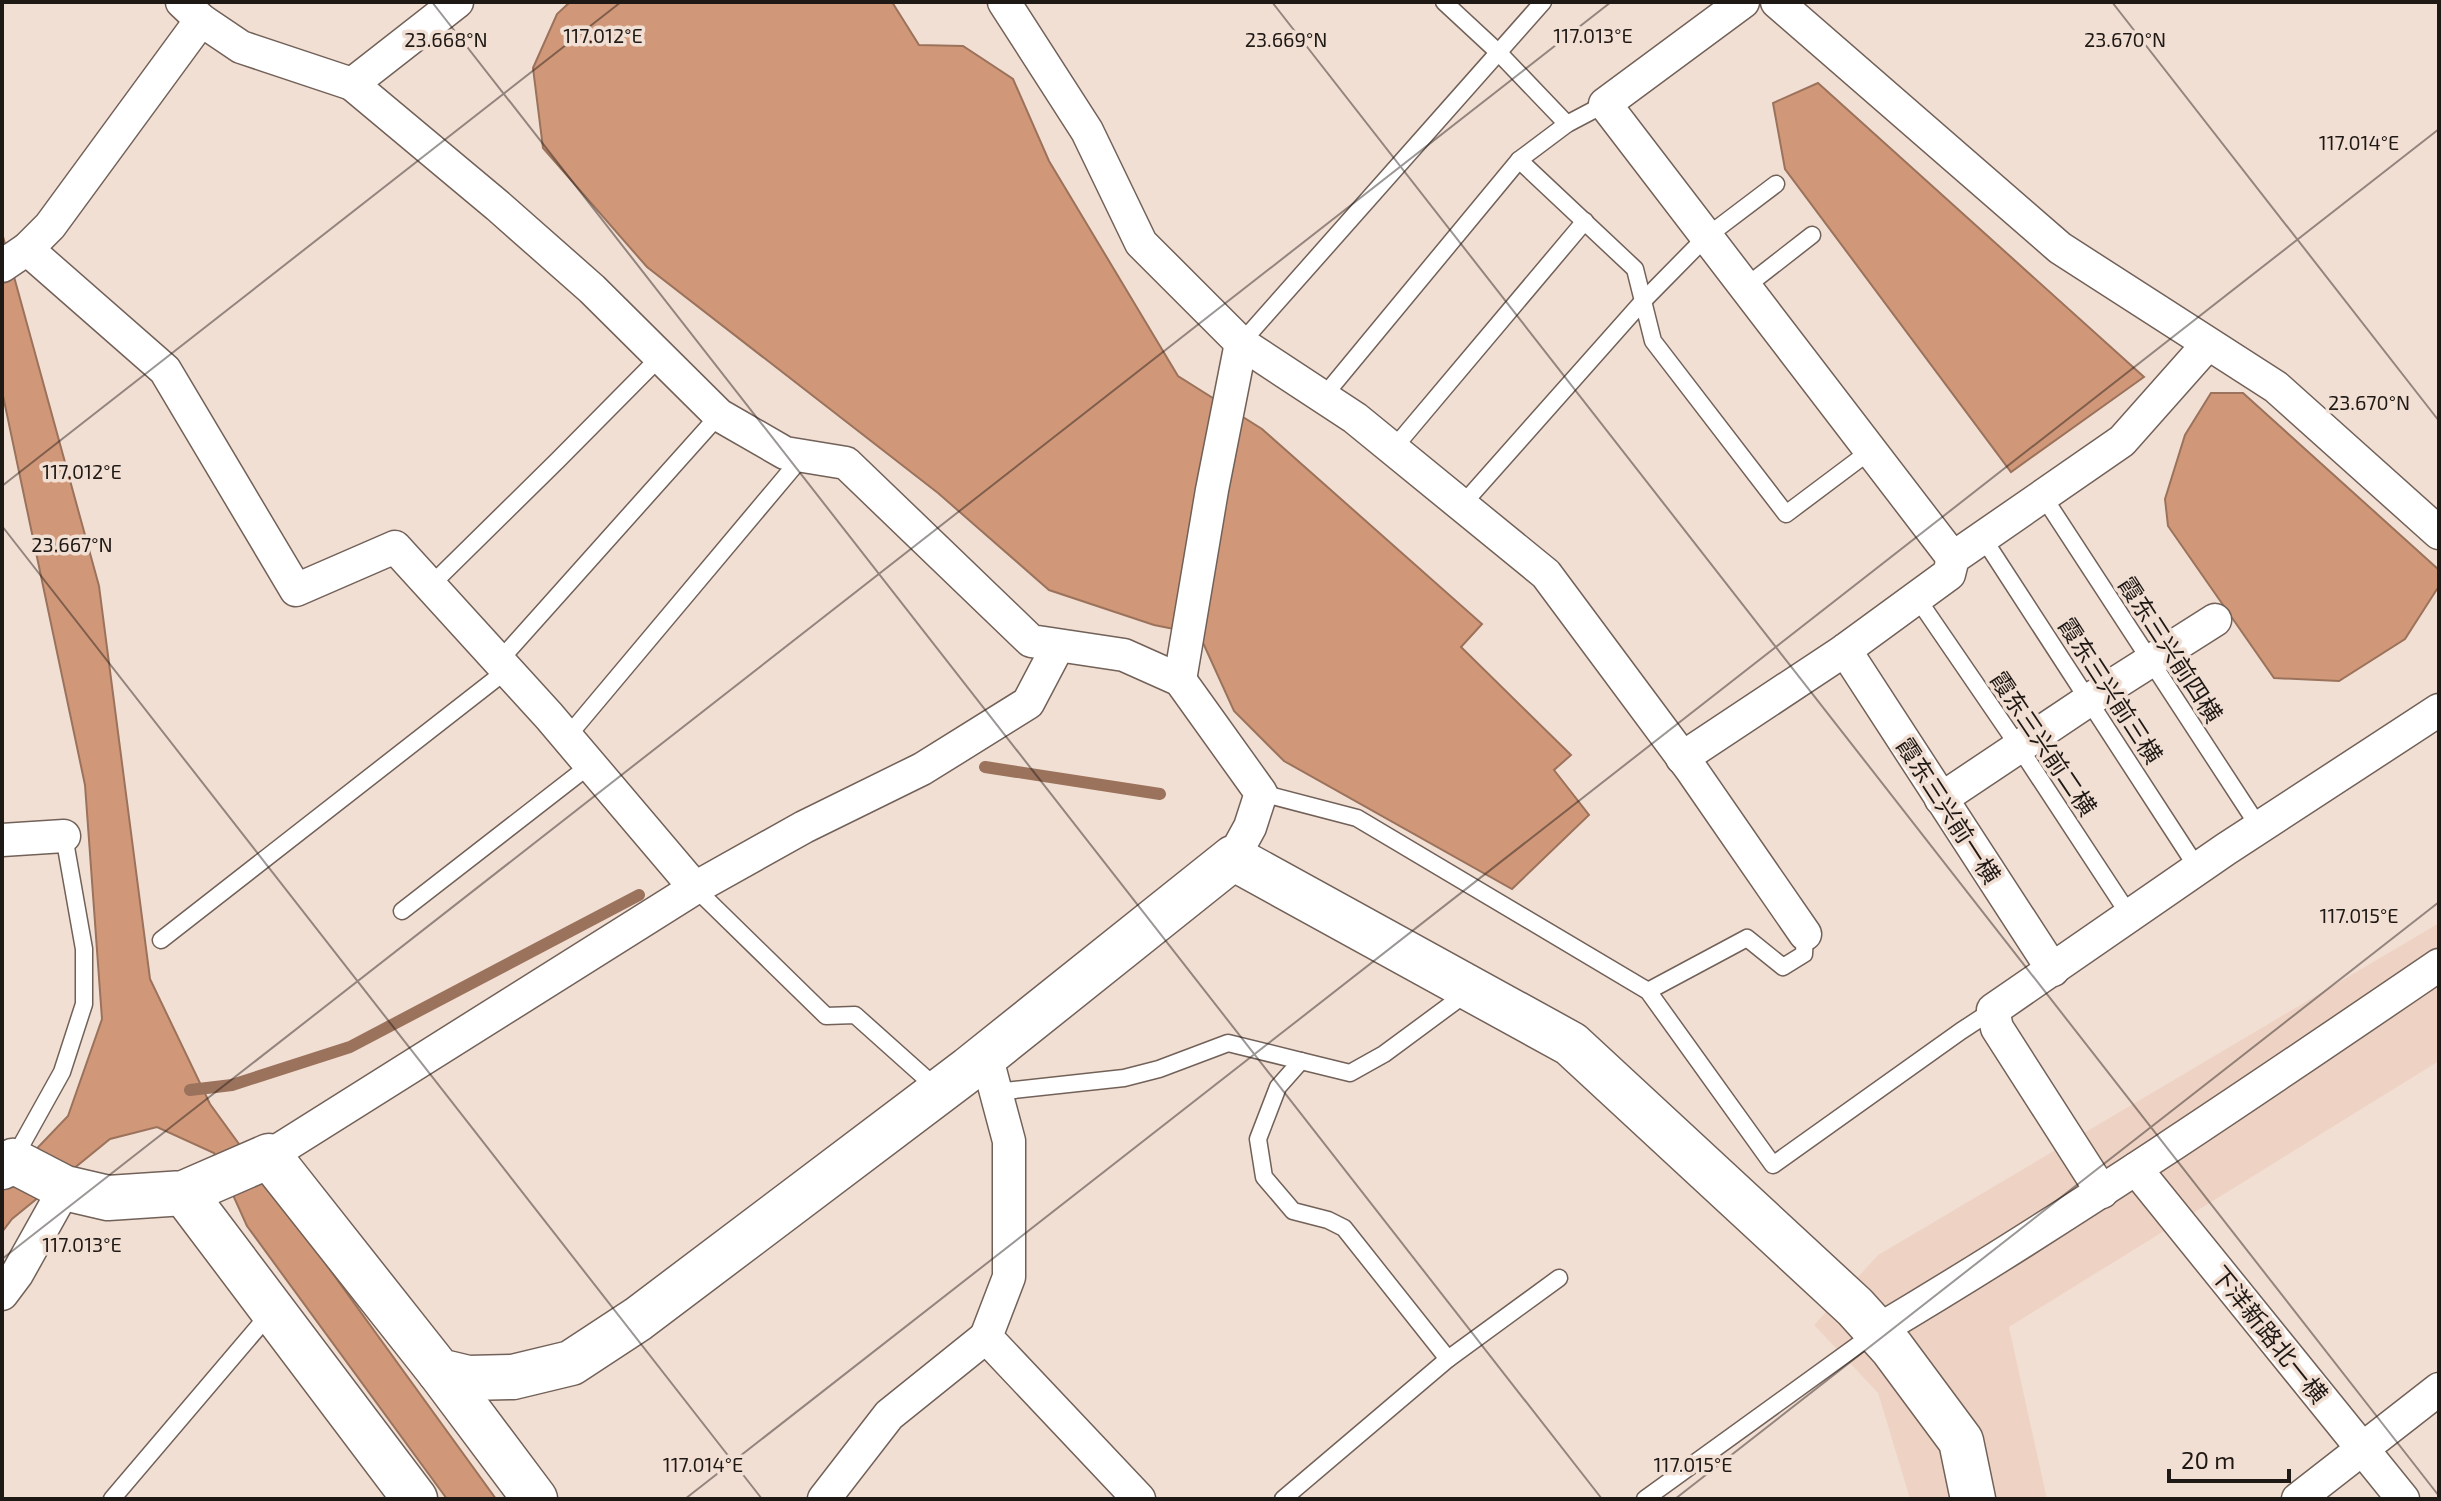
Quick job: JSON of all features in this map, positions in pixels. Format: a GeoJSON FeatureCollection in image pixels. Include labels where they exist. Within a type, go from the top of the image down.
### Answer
{"type":"FeatureCollection","features":[{"type":"Feature","properties":{"kind":"street"},"geometry":{"type":"LineString","coordinates":[[352,84],[457,2]]}},
{"type":"Feature","properties":{"kind":"street"},"geometry":{"type":"LineString","coordinates":[[1004,2],[1087,131],[1141,243],[1241,343],[1355,418],[1546,574],[1682,758],[1805,934]]}},
{"type":"Feature","properties":{"kind":"street"},"geometry":{"type":"LineString","coordinates":[[1743,2],[1605,104],[1953,558]]}},
{"type":"Feature","properties":{"kind":"street"},"geometry":{"type":"LineString","coordinates":[[1777,2],[2060,248],[2276,387],[2439,533]]}},
{"type":"Feature","properties":{"kind":"street"},"geometry":{"type":"LineString","coordinates":[[439,1371],[468,1378],[513,1377],[571,1363],[638,1319],[940,1091],[991,1073],[1233,858],[1250,827],[1261,793],[1180,680],[1124,655],[1031,641],[846,463],[785,453],[719,415],[592,289],[352,84],[241,47],[191,11],[50,226],[14,258],[165,370],[296,590],[395,547],[567,737],[695,888]]}},
{"type":"Feature","properties":{"kind":"street"},"geometry":{"type":"LineString","coordinates":[[1180,680],[1241,343]]}},
{"type":"Feature","properties":{"kind":"street"},"geometry":{"type":"LineString","coordinates":[[1682,758],[1845,650],[1949,574],[1953,558],[2122,441],[2208,344]]}},
{"type":"Feature","properties":{"kind":"street"},"geometry":{"type":"LineString","coordinates":[[1941,799],[2215,620]]}},
{"type":"Feature","properties":{"kind":"street"},"geometry":{"type":"LineString","coordinates":[[8,1164],[65,1188],[108,1198],[184,1193],[269,1156],[695,888],[804,827],[922,769],[1028,703],[1058,646]]}},
{"type":"Feature","properties":{"kind":"street","name":"霞东三兴前一横"},"geometry":{"type":"LineString","coordinates":[[1845,650],[2053,970]]}},
{"type":"Feature","properties":{"kind":"street"},"geometry":{"type":"LineString","coordinates":[[2102,1192],[1997,1028],[1993,1010],[2259,827],[2439,710]]}},
{"type":"Feature","properties":{"kind":"street"},"geometry":{"type":"LineString","coordinates":[[2,840],[64,836]]}},
{"type":"Feature","properties":{"kind":"street"},"geometry":{"type":"LineString","coordinates":[[1233,858],[1571,1044],[1855,1307],[1877,1331],[1961,1441],[1973,1499]]}},
{"type":"Feature","properties":{"kind":"street"},"geometry":{"type":"LineString","coordinates":[[1877,1331],[2102,1192],[2439,965]]}},
{"type":"Feature","properties":{"kind":"street"},"geometry":{"type":"LineString","coordinates":[[824,1499],[889,1415],[986,1337],[1009,1277],[1009,1141],[991,1073]]}},
{"type":"Feature","properties":{"kind":"street"},"geometry":{"type":"LineString","coordinates":[[269,1156],[439,1371],[535,1499]]}},
{"type":"Feature","properties":{"kind":"street","name":"下洋新路北一横"},"geometry":{"type":"LineString","coordinates":[[2136,1169],[2403,1499]]}},
{"type":"Feature","properties":{"kind":"street"},"geometry":{"type":"LineString","coordinates":[[2,1294],[17,1274],[65,1188]]}},
{"type":"Feature","properties":{"kind":"street"},"geometry":{"type":"LineString","coordinates":[[184,1193],[415,1499]]}},
{"type":"Feature","properties":{"kind":"street"},"geometry":{"type":"LineString","coordinates":[[986,1337],[1139,1499]]}},
{"type":"Feature","properties":{"kind":"street"},"geometry":{"type":"LineString","coordinates":[[2298,1499],[2439,1389]]}},
{"type":"Feature","properties":{"kind":"lane"},"geometry":{"type":"LineString","coordinates":[[1444,2],[1499,53],[1567,124]]}},
{"type":"Feature","properties":{"kind":"lane"},"geometry":{"type":"LineString","coordinates":[[1241,343],[1543,2]]}},
{"type":"Feature","properties":{"kind":"lane"},"geometry":{"type":"LineString","coordinates":[[1323,397],[1519,160],[1567,124],[1605,104]]}},
{"type":"Feature","properties":{"kind":"lane"},"geometry":{"type":"LineString","coordinates":[[1519,160],[1635,269],[1653,341],[1786,514],[1870,451]]}},
{"type":"Feature","properties":{"kind":"lane"},"geometry":{"type":"LineString","coordinates":[[1462,505],[1643,301],[1706,237],[1776,184]]}},
{"type":"Feature","properties":{"kind":"lane"},"geometry":{"type":"LineString","coordinates":[[1393,449],[1585,221]]}},
{"type":"Feature","properties":{"kind":"lane"},"geometry":{"type":"LineString","coordinates":[[1744,288],[1812,235]]}},
{"type":"Feature","properties":{"kind":"lane"},"geometry":{"type":"LineString","coordinates":[[430,586],[660,357]]}},
{"type":"Feature","properties":{"kind":"lane"},"geometry":{"type":"LineString","coordinates":[[161,940],[503,666],[719,415]]}},
{"type":"Feature","properties":{"kind":"lane"},"geometry":{"type":"LineString","coordinates":[[567,737],[802,457]]}},
{"type":"Feature","properties":{"kind":"lane","name":"霞东三兴前四横"},"geometry":{"type":"LineString","coordinates":[[2043,496],[2259,827]]}},
{"type":"Feature","properties":{"kind":"lane","name":"霞东三兴前三横"},"geometry":{"type":"LineString","coordinates":[[1983,538],[2198,869]]}},
{"type":"Feature","properties":{"kind":"lane","name":"霞东三兴前二横"},"geometry":{"type":"LineString","coordinates":[[1917,598],[2130,916]]}},
{"type":"Feature","properties":{"kind":"lane"},"geometry":{"type":"LineString","coordinates":[[402,911],[590,765]]}},
{"type":"Feature","properties":{"kind":"lane"},"geometry":{"type":"LineString","coordinates":[[1261,793],[1357,818],[1648,991],[1773,1165],[1993,1010]]}},
{"type":"Feature","properties":{"kind":"lane"},"geometry":{"type":"LineString","coordinates":[[8,1164],[62,1072],[84,1004],[84,949],[64,836]]}},
{"type":"Feature","properties":{"kind":"lane"},"geometry":{"type":"LineString","coordinates":[[695,888],[826,1016],[855,1015],[940,1091]]}},
{"type":"Feature","properties":{"kind":"lane"},"geometry":{"type":"LineString","coordinates":[[1648,991],[1747,938],[1783,967],[1804,954],[1805,934]]}},
{"type":"Feature","properties":{"kind":"lane"},"geometry":{"type":"LineString","coordinates":[[991,1073],[1124,1078],[1159,1069],[1228,1043],[1350,1073],[1384,1054],[1472,990]]}},
{"type":"Feature","properties":{"kind":"lane"},"geometry":{"type":"LineString","coordinates":[[1301,1061],[1278,1087],[1258,1139],[1264,1177],[1293,1211],[1328,1220],[1344,1228],[1448,1359]]}},
{"type":"Feature","properties":{"kind":"lane"},"geometry":{"type":"LineString","coordinates":[[1283,1499],[1448,1359],[1559,1278]]}},
{"type":"Feature","properties":{"kind":"lane"},"geometry":{"type":"LineString","coordinates":[[112,1499],[272,1311]]}},
{"type":"Feature","properties":{"kind":"lane"},"geometry":{"type":"LineString","coordinates":[[1645,1499],[1877,1331]]}},
{"type":"Feature","properties":{"kind":"shaded area"},"geometry":{"type":"Polygon","coordinates":[[[570,2],[892,2],[919,45],[963,46],[1013,79],[1049,161],[1178,376],[1262,429],[1482,624],[1461,647],[1571,755],[1554,770],[1589,815],[1512,889],[1284,761],[1234,711],[1199,634],[1154,625],[1049,590],[938,493],[647,267],[543,148],[533,68],[557,14],[570,2]]]}},
{"type":"Feature","properties":{"kind":"shaded area"},"geometry":{"type":"Polygon","coordinates":[[[1818,83],[2144,377],[2011,472],[1785,169],[1773,103],[1818,83]]]}},
{"type":"Feature","properties":{"kind":"shaded area"},"geometry":{"type":"Polygon","coordinates":[[[2,233],[99,586],[150,979],[210,1104],[496,1499],[447,1499],[247,1226],[214,1153],[157,1127],[110,1139],[12,1219],[2,1232],[2,1185],[68,1116],[102,1019],[85,785],[2,391],[2,233]]]}},
{"type":"Feature","properties":{"kind":"shaded area"},"geometry":{"type":"Polygon","coordinates":[[[2211,393],[2243,393],[2439,570],[2439,586],[2405,639],[2339,681],[2274,678],[2168,526],[2165,499],[2185,435],[2211,393]]]}},
{"type":"Feature","properties":{"kind":"shaded area"},"geometry":{"type":"Polygon","coordinates":[[[2439,923],[2439,1061],[2009,1327],[2047,1499],[1910,1499],[1878,1393],[1814,1325],[1878,1255],[2439,923]]]}},
{"type":"Feature","properties":{"kind":"waterway"},"geometry":{"type":"LineString","coordinates":[[985,767],[1160,794]]}},
{"type":"Feature","properties":{"kind":"waterway"},"geometry":{"type":"LineString","coordinates":[[190,1090],[232,1085],[350,1047],[639,895]]}}]}
